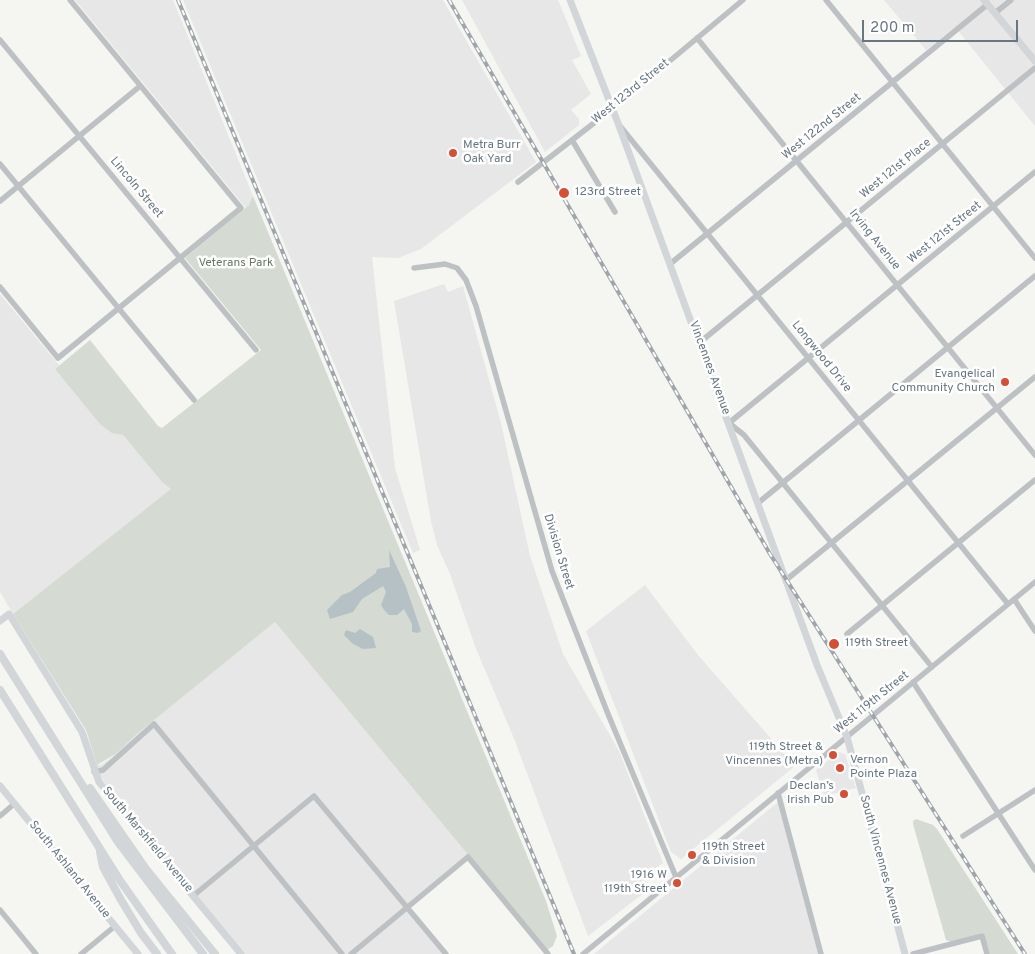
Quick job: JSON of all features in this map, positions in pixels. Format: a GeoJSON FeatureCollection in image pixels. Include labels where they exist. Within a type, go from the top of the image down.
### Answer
{"type":"FeatureCollection","features":[{"type":"Feature","properties":{"kind":"highway"},"geometry":{"type":"LineString","coordinates":[[0,654],[132,862],[203,954]]}},
{"type":"Feature","properties":{"kind":"highway"},"geometry":{"type":"LineString","coordinates":[[0,690],[99,848],[172,954]]}},
{"type":"Feature","properties":{"kind":"highway"},"geometry":{"type":"LineString","coordinates":[[52,736],[146,868],[215,954]]}},
{"type":"Feature","properties":{"kind":"highway"},"geometry":{"type":"LineString","coordinates":[[99,848],[103,866],[141,933],[157,954]]}},
{"type":"Feature","properties":{"kind":"main road","name":"Vincennes Avenue"},"geometry":{"type":"LineString","coordinates":[[570,0],[700,343],[786,580],[847,737]]}},
{"type":"Feature","properties":{"kind":"main road"},"geometry":{"type":"LineString","coordinates":[[986,2],[1035,61]]}},
{"type":"Feature","properties":{"kind":"main road","name":"South Marshfield Avenue"},"geometry":{"type":"LineString","coordinates":[[0,621],[9,614],[82,732],[94,772],[108,793],[241,954]]}},
{"type":"Feature","properties":{"kind":"main road","name":"South Vincennes Avenue"},"geometry":{"type":"LineString","coordinates":[[847,737],[905,954]]}},
{"type":"Feature","properties":{"kind":"main road","name":"South Ashland Avenue"},"geometry":{"type":"LineString","coordinates":[[0,786],[138,954]]}},
{"type":"Feature","properties":{"kind":"street"},"geometry":{"type":"LineString","coordinates":[[0,287],[58,358],[241,208],[70,0]]}},
{"type":"Feature","properties":{"kind":"street","name":"West 123rd Street"},"geometry":{"type":"LineString","coordinates":[[518,182],[612,109],[743,0]]}},
{"type":"Feature","properties":{"kind":"street"},"geometry":{"type":"LineString","coordinates":[[826,0],[1035,258]]}},
{"type":"Feature","properties":{"kind":"street"},"geometry":{"type":"LineString","coordinates":[[995,13],[1011,0]]}},
{"type":"Feature","properties":{"kind":"street","name":"West 122nd Street"},"geometry":{"type":"LineString","coordinates":[[670,264],[892,82],[986,2]]}},
{"type":"Feature","properties":{"kind":"street","name":"Irving Avenue"},"geometry":{"type":"LineString","coordinates":[[697,38],[1035,455]]}},
{"type":"Feature","properties":{"kind":"street","name":"Lincoln Street"},"geometry":{"type":"LineString","coordinates":[[0,40],[256,350]]}},
{"type":"Feature","properties":{"kind":"street","name":"West 121st Place"},"geometry":{"type":"LineString","coordinates":[[700,343],[1035,68]]}},
{"type":"Feature","properties":{"kind":"street"},"geometry":{"type":"LineString","coordinates":[[0,201],[140,86]]}},
{"type":"Feature","properties":{"kind":"street","name":"Longwood Drive"},"geometry":{"type":"LineString","coordinates":[[618,123],[1008,604]]}},
{"type":"Feature","properties":{"kind":"street"},"geometry":{"type":"LineString","coordinates":[[572,140],[615,212]]}},
{"type":"Feature","properties":{"kind":"street"},"geometry":{"type":"LineString","coordinates":[[0,164],[194,400]]}},
{"type":"Feature","properties":{"kind":"street","name":"West 121st Street"},"geometry":{"type":"LineString","coordinates":[[729,423],[1035,172]]}},
{"type":"Feature","properties":{"kind":"street","name":"Division Street"},"geometry":{"type":"LineString","coordinates":[[414,268],[445,264],[457,268],[466,280],[476,306],[552,571],[608,714],[676,877]]}},
{"type":"Feature","properties":{"kind":"street"},"geometry":{"type":"LineString","coordinates":[[758,503],[1035,276]]}},
{"type":"Feature","properties":{"kind":"street"},"geometry":{"type":"LineString","coordinates":[[786,580],[1035,377]]}},
{"type":"Feature","properties":{"kind":"street"},"geometry":{"type":"LineString","coordinates":[[729,423],[744,435],[932,666]]}},
{"type":"Feature","properties":{"kind":"street"},"geometry":{"type":"LineString","coordinates":[[847,634],[1035,480]]}},
{"type":"Feature","properties":{"kind":"street","name":"West 119th Street"},"geometry":{"type":"LineString","coordinates":[[583,954],[1035,582]]}},
{"type":"Feature","properties":{"kind":"street"},"geometry":{"type":"LineString","coordinates":[[1014,599],[1035,631]]}},
{"type":"Feature","properties":{"kind":"street"},"geometry":{"type":"LineString","coordinates":[[913,682],[1035,870]]}},
{"type":"Feature","properties":{"kind":"street"},"geometry":{"type":"LineString","coordinates":[[94,772],[103,770],[154,724],[342,954]]}},
{"type":"Feature","properties":{"kind":"street"},"geometry":{"type":"LineString","coordinates":[[963,836],[1035,790]]}},
{"type":"Feature","properties":{"kind":"street"},"geometry":{"type":"LineString","coordinates":[[778,793],[821,954]]}},
{"type":"Feature","properties":{"kind":"street"},"geometry":{"type":"LineString","coordinates":[[193,896],[314,796],[446,954]]}},
{"type":"Feature","properties":{"kind":"street"},"geometry":{"type":"LineString","coordinates":[[0,816],[14,804]]}},
{"type":"Feature","properties":{"kind":"street"},"geometry":{"type":"LineString","coordinates":[[352,954],[468,857],[548,954]]}},
{"type":"Feature","properties":{"kind":"street"},"geometry":{"type":"LineString","coordinates":[[0,910],[36,954]]}},
{"type":"Feature","properties":{"kind":"street"},"geometry":{"type":"LineString","coordinates":[[81,954],[115,926]]}},
{"type":"Feature","properties":{"kind":"street"},"geometry":{"type":"LineString","coordinates":[[913,954],[982,936],[987,954]]}},
{"type":"Feature","properties":{"kind":"shaded area"},"geometry":{"type":"Polygon","coordinates":[[[75,0],[173,0],[253,196],[252,201],[246,208],[75,0]]]}},
{"type":"Feature","properties":{"kind":"shaded area"},"geometry":{"type":"Polygon","coordinates":[[[183,0],[443,0],[536,162],[421,249],[398,258],[372,257],[395,468],[420,550],[413,553],[183,0]]]}},
{"type":"Feature","properties":{"kind":"shaded area"},"geometry":{"type":"Polygon","coordinates":[[[462,0],[558,0],[581,56],[572,60],[591,94],[571,110],[579,119],[579,125],[545,152],[462,0]]]}},
{"type":"Feature","properties":{"kind":"shaded area"},"geometry":{"type":"Polygon","coordinates":[[[884,0],[1035,0],[1035,126],[955,27],[926,50],[884,0]]]}},
{"type":"Feature","properties":{"kind":"shaded area"},"geometry":{"type":"Polygon","coordinates":[[[444,284],[448,292],[463,286],[501,423],[530,556],[563,654],[619,751],[663,863],[644,876],[649,889],[588,936],[515,741],[475,646],[450,574],[437,545],[431,521],[394,301],[444,284]]]}},
{"type":"Feature","properties":{"kind":"shaded area"},"geometry":{"type":"Polygon","coordinates":[[[0,294],[59,365],[55,369],[118,433],[123,435],[162,482],[172,489],[13,614],[0,592],[0,294]]]}},
{"type":"Feature","properties":{"kind":"shaded area"},"geometry":{"type":"Polygon","coordinates":[[[389,550],[406,587],[421,631],[418,633],[412,632],[412,624],[404,609],[397,615],[389,615],[385,611],[381,605],[386,592],[383,586],[362,599],[353,612],[330,619],[327,610],[342,595],[350,592],[376,573],[377,569],[390,567],[389,550]]]}},
{"type":"Feature","properties":{"kind":"shaded area"},"geometry":{"type":"Polygon","coordinates":[[[645,585],[698,655],[795,766],[681,859],[671,852],[586,631],[645,585]]]}},
{"type":"Feature","properties":{"kind":"shaded area"},"geometry":{"type":"Polygon","coordinates":[[[275,622],[469,856],[405,908],[444,954],[245,954],[108,788],[99,774],[95,764],[101,765],[117,753],[137,734],[275,622]]]}},
{"type":"Feature","properties":{"kind":"shaded area"},"geometry":{"type":"Polygon","coordinates":[[[360,629],[373,637],[376,648],[363,649],[353,644],[344,635],[346,630],[355,633],[360,629]]]}},
{"type":"Feature","properties":{"kind":"shaded area","name":"Vernon Pointe Plaza"},"geometry":{"type":"Polygon","coordinates":[[[839,752],[845,754],[856,788],[824,796],[816,770],[839,752]]]}},
{"type":"Feature","properties":{"kind":"shaded area"},"geometry":{"type":"Polygon","coordinates":[[[778,802],[819,954],[594,954],[778,802]]]}},
{"type":"Feature","properties":{"kind":"green space","name":"Veterans Park"},"geometry":{"type":"Polygon","coordinates":[[[253,196],[546,901],[557,936],[553,946],[547,950],[275,622],[137,734],[117,753],[97,765],[86,730],[13,614],[171,489],[162,482],[123,435],[112,433],[100,424],[55,369],[90,340],[158,426],[162,428],[261,350],[185,258],[249,205],[253,196]]]}},
{"type":"Feature","properties":{"kind":"green space"},"geometry":{"type":"Polygon","coordinates":[[[916,819],[933,825],[937,829],[1018,954],[990,954],[982,933],[951,942],[946,940],[913,824],[913,821],[916,819]]]}},
{"type":"Feature","properties":{"kind":"railway"},"geometry":{"type":"LineString","coordinates":[[178,0],[574,954]]}},
{"type":"Feature","properties":{"kind":"railway"},"geometry":{"type":"LineString","coordinates":[[449,0],[770,554],[1025,954]]}},
{"type":"Feature","properties":{"kind":"place","name":"Metra Burr Oak Yard"},"geometry":{"type":"Point","coordinates":[453,153]}},
{"type":"Feature","properties":{"kind":"place","name":"123rd Street"},"geometry":{"type":"Point","coordinates":[564,193]}},
{"type":"Feature","properties":{"kind":"place","name":"Evangelical Community Church"},"geometry":{"type":"Point","coordinates":[1005,382]}},
{"type":"Feature","properties":{"kind":"place","name":"119th Street"},"geometry":{"type":"Point","coordinates":[834,644]}},
{"type":"Feature","properties":{"kind":"place","name":"119th Street & Vincennes (Metra)"},"geometry":{"type":"Point","coordinates":[833,755]}},
{"type":"Feature","properties":{"kind":"place","name":"Vernon Pointe Plaza"},"geometry":{"type":"Point","coordinates":[840,768]}},
{"type":"Feature","properties":{"kind":"place","name":"Declan’s Irish Pub"},"geometry":{"type":"Point","coordinates":[844,794]}},
{"type":"Feature","properties":{"kind":"place","name":"119th Street & Division"},"geometry":{"type":"Point","coordinates":[692,855]}},
{"type":"Feature","properties":{"kind":"place","name":"1916 W 119th Street"},"geometry":{"type":"Point","coordinates":[677,883]}}]}
